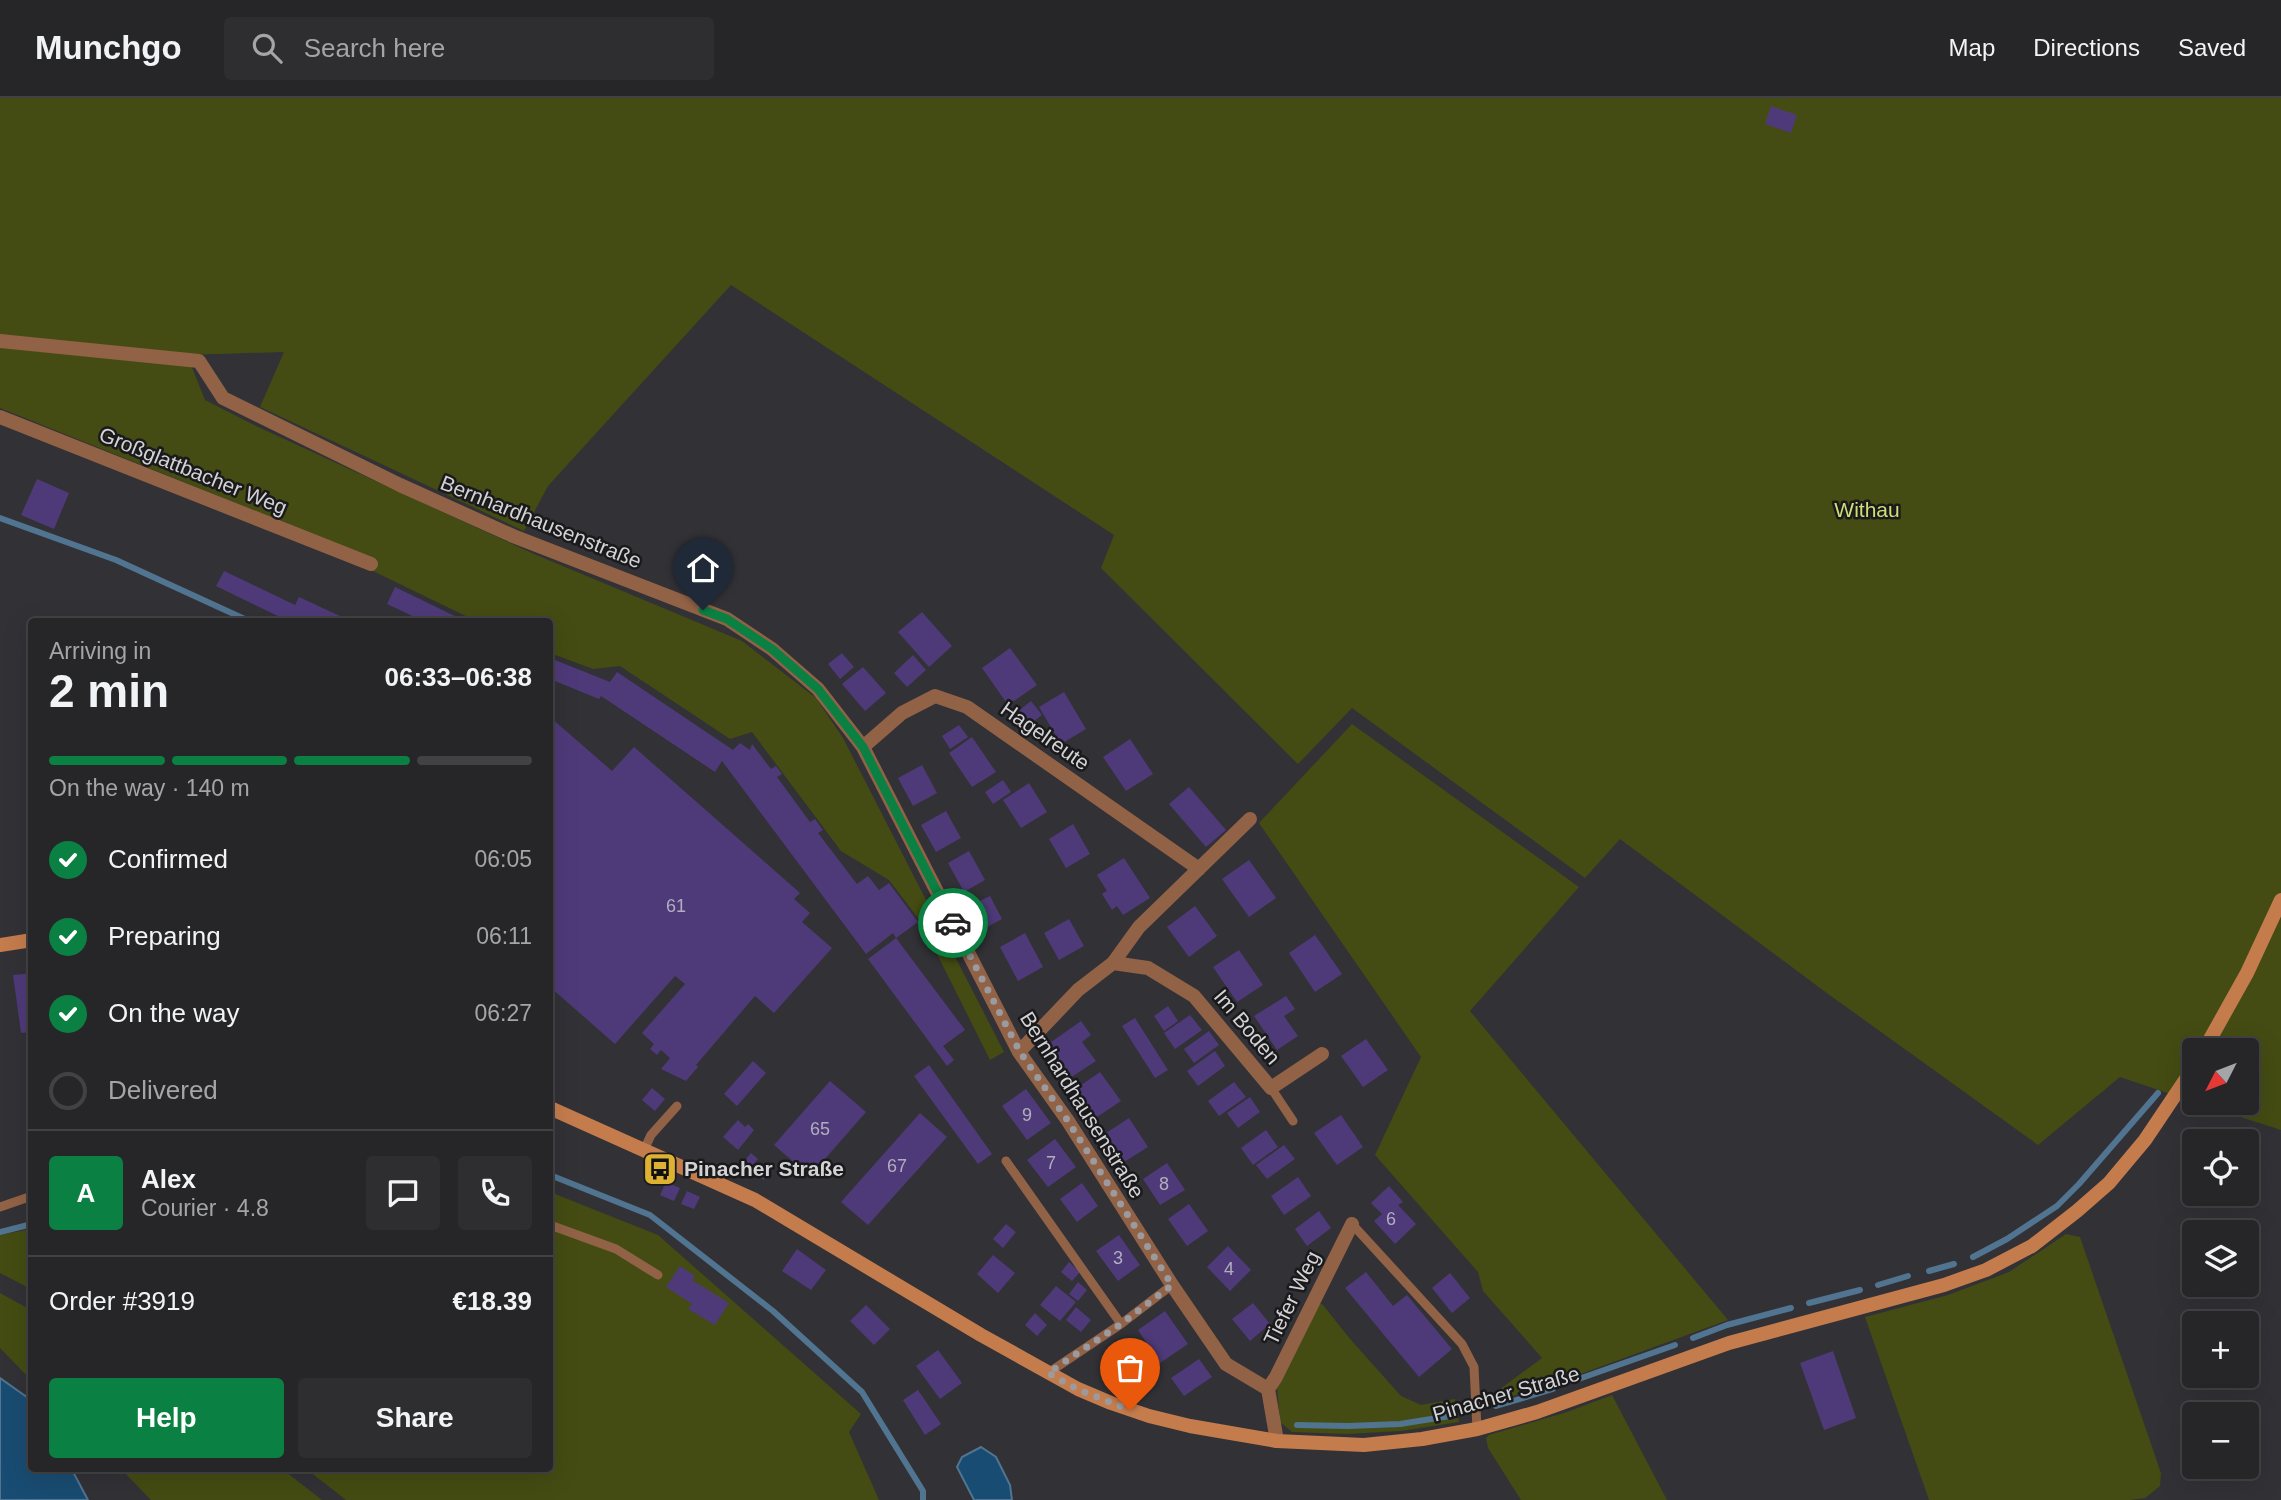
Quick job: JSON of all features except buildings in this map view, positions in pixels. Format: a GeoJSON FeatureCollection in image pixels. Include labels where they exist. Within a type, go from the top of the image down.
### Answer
{"type":"FeatureCollection","features":[{"type":"Feature","properties":{"kind":"street","name":"Bernhardhausenstraße"},"geometry":{"type":"LineString","coordinates":[[0,341],[199,361],[223,398],[388,480],[513,536],[727,619],[772,649],[818,689],[863,747],[1020,1052],[1068,1121],[1172,1285],[1226,1363],[1268,1389]]}},
{"type":"Feature","properties":{"kind":"street","name":"Großglattbacher Weg"},"geometry":{"type":"LineString","coordinates":[[0,417],[371,564]]}},
{"type":"Feature","properties":{"kind":"street","name":"Hagelreute"},"geometry":{"type":"LineString","coordinates":[[863,747],[902,713],[935,696],[967,707],[1199,869]]}},
{"type":"Feature","properties":{"kind":"street"},"geometry":{"type":"LineString","coordinates":[[1020,1052],[1079,990],[1113,963],[1139,927],[1250,819]]}},
{"type":"Feature","properties":{"kind":"street"},"geometry":{"type":"LineString","coordinates":[[2211,1038],[2247,973],[2281,900]]}},
{"type":"Feature","properties":{"kind":"street"},"geometry":{"type":"LineString","coordinates":[[0,945],[28,941]]}},
{"type":"Feature","properties":{"kind":"street","name":"Im Boden"},"geometry":{"type":"LineString","coordinates":[[1113,963],[1148,968],[1194,996],[1271,1088],[1322,1054]]}},
{"type":"Feature","properties":{"kind":"street","name":"Pinacher Straße"},"geometry":{"type":"LineString","coordinates":[[553,1110],[573,1124],[644,1150],[755,1200],[981,1335],[1048,1373],[1111,1403],[1190,1426],[1277,1441],[1364,1445],[1422,1439],[1477,1429],[1537,1412],[1729,1343],[1944,1285],[1986,1270],[2032,1246],[2109,1183],[2145,1140],[2182,1085]]}},
{"type":"Feature","properties":{"kind":"street","name":"Tiefer Weg"},"geometry":{"type":"LineString","coordinates":[[1268,1389],[1352,1224]]}},
{"type":"Feature","properties":{"kind":"street"},"geometry":{"type":"LineString","coordinates":[[1268,1389],[1277,1441]]}},
{"type":"Feature","properties":{"kind":"lane","name":"Im Boden"},"geometry":{"type":"LineString","coordinates":[[1271,1088],[1293,1121]]}},
{"type":"Feature","properties":{"kind":"lane"},"geometry":{"type":"LineString","coordinates":[[644,1150],[651,1135],[677,1106]]}},
{"type":"Feature","properties":{"kind":"lane"},"geometry":{"type":"LineString","coordinates":[[1006,1161],[1121,1324]]}},
{"type":"Feature","properties":{"kind":"lane"},"geometry":{"type":"LineString","coordinates":[[0,1207],[28,1197]]}},
{"type":"Feature","properties":{"kind":"lane"},"geometry":{"type":"LineString","coordinates":[[1352,1224],[1462,1344],[1474,1367],[1477,1429]]}},
{"type":"Feature","properties":{"kind":"lane"},"geometry":{"type":"LineString","coordinates":[[553,1225],[616,1249],[657,1275]]}},
{"type":"Feature","properties":{"kind":"lane"},"geometry":{"type":"LineString","coordinates":[[585,1237],[590,1226]]}},
{"type":"Feature","properties":{"kind":"lane"},"geometry":{"type":"LineString","coordinates":[[1048,1373],[1121,1324],[1172,1285]]}},
{"type":"Feature","properties":{"kind":"green space","name":"Withau"},"geometry":{"type":"Polygon","coordinates":[[[0,98],[2281,98],[2281,1130],[2234,1115],[2259,1115],[2259,1038],[2182,1038],[2182,1098],[2120,1077],[2038,1145],[1824,991],[1620,839],[1585,878],[1352,708],[1298,764],[1101,568],[1114,535],[731,285],[548,486],[524,531],[260,407],[284,352],[187,355],[205,400],[534,554],[742,641],[816,698],[843,738],[1004,1052],[990,1060],[921,922],[889,880],[841,851],[752,732],[730,739],[620,666],[593,669],[553,654],[553,618],[470,618],[373,571],[375,559],[0,408],[0,98]]]}},
{"type":"Feature","properties":{"kind":"green space"},"geometry":{"type":"Polygon","coordinates":[[[1352,724],[1579,887],[1470,1011],[1728,1320],[1564,1380],[1559,1375],[1554,1378],[1556,1384],[1491,1402],[1488,1398],[1542,1358],[1483,1291],[1478,1272],[1375,1155],[1421,1057],[1259,823],[1352,724]]]}},
{"type":"Feature","properties":{"kind":"green space"},"geometry":{"type":"Polygon","coordinates":[[[553,1193],[658,1235],[861,1414],[849,1432],[879,1500],[346,1500],[310,1472],[553,1472],[553,1193]]]}},
{"type":"Feature","properties":{"kind":"green space"},"geometry":{"type":"Polygon","coordinates":[[[28,1230],[28,1287],[0,1273],[0,1235],[28,1230]]]}},
{"type":"Feature","properties":{"kind":"green space"},"geometry":{"type":"Polygon","coordinates":[[[2066,1234],[2080,1237],[2161,1473],[2160,1486],[2145,1498],[2129,1500],[1929,1500],[1865,1317],[1948,1295],[2009,1272],[2066,1234]]]}},
{"type":"Feature","properties":{"kind":"green space"},"geometry":{"type":"Polygon","coordinates":[[[0,1293],[28,1308],[28,1377],[0,1348],[0,1293]]]}},
{"type":"Feature","properties":{"kind":"green space"},"geometry":{"type":"Polygon","coordinates":[[[1317,1303],[1322,1304],[1401,1396],[1421,1405],[1455,1399],[1459,1422],[1401,1431],[1347,1434],[1292,1432],[1280,1422],[1277,1387],[1317,1303]]]}},
{"type":"Feature","properties":{"kind":"green space"},"geometry":{"type":"Polygon","coordinates":[[[1612,1395],[1667,1500],[1521,1500],[1488,1448],[1486,1438],[1612,1395]]]}},
{"type":"Feature","properties":{"kind":"green space"},"geometry":{"type":"Polygon","coordinates":[[[124,1472],[286,1472],[322,1500],[151,1500],[124,1472]]]}},
{"type":"Feature","properties":{"kind":"water"},"geometry":{"type":"Polygon","coordinates":[[[0,1378],[28,1398],[28,1472],[73,1472],[88,1500],[0,1500],[0,1378]]]}},
{"type":"Feature","properties":{"kind":"water"},"geometry":{"type":"Polygon","coordinates":[[[981,1447],[996,1457],[1010,1485],[1012,1500],[974,1500],[957,1467],[962,1457],[981,1447]]]}},
{"type":"Feature","properties":{"kind":"waterway"},"geometry":{"type":"LineString","coordinates":[[0,518],[116,560],[242,618]]}},
{"type":"Feature","properties":{"kind":"waterway"},"geometry":{"type":"LineString","coordinates":[[1973,1257],[2007,1239],[2057,1206],[2158,1093]]}},
{"type":"Feature","properties":{"kind":"waterway"},"geometry":{"type":"LineString","coordinates":[[553,1176],[650,1215],[773,1311],[862,1392],[923,1491],[923,1500]]}},
{"type":"Feature","properties":{"kind":"waterway"},"geometry":{"type":"LineString","coordinates":[[0,1232],[28,1225]]}},
{"type":"Feature","properties":{"kind":"waterway"},"geometry":{"type":"LineString","coordinates":[[1929,1271],[1954,1264]]}},
{"type":"Feature","properties":{"kind":"waterway"},"geometry":{"type":"LineString","coordinates":[[1878,1285],[1908,1276]]}},
{"type":"Feature","properties":{"kind":"waterway"},"geometry":{"type":"LineString","coordinates":[[1809,1303],[1860,1290]]}},
{"type":"Feature","properties":{"kind":"waterway"},"geometry":{"type":"LineString","coordinates":[[1693,1338],[1727,1325],[1791,1308]]}},
{"type":"Feature","properties":{"kind":"waterway"},"geometry":{"type":"LineString","coordinates":[[1573,1381],[1675,1345]]}},
{"type":"Feature","properties":{"kind":"waterway"},"geometry":{"type":"LineString","coordinates":[[1496,1406],[1553,1389]]}},
{"type":"Feature","properties":{"kind":"waterway"},"geometry":{"type":"LineString","coordinates":[[1297,1425],[1400,1424],[1456,1415]]}},
{"type":"Feature","properties":{"kind":"way so far"},"geometry":{"type":"LineString","coordinates":[[953,923],[1020,1052],[1068,1121],[1172,1285],[1121,1324],[1048,1373],[1077,1389],[1130,1410]]}},
{"type":"Feature","properties":{"kind":"place","name":"Pinacher Straße"},"geometry":{"type":"Point","coordinates":[660,1169]}},
{"type":"Feature","properties":{"kind":"route"},"geometry":{"type":"LineString","coordinates":[[703,610],[727,619],[772,649],[818,689],[863,747],[953,923]]}}]}
